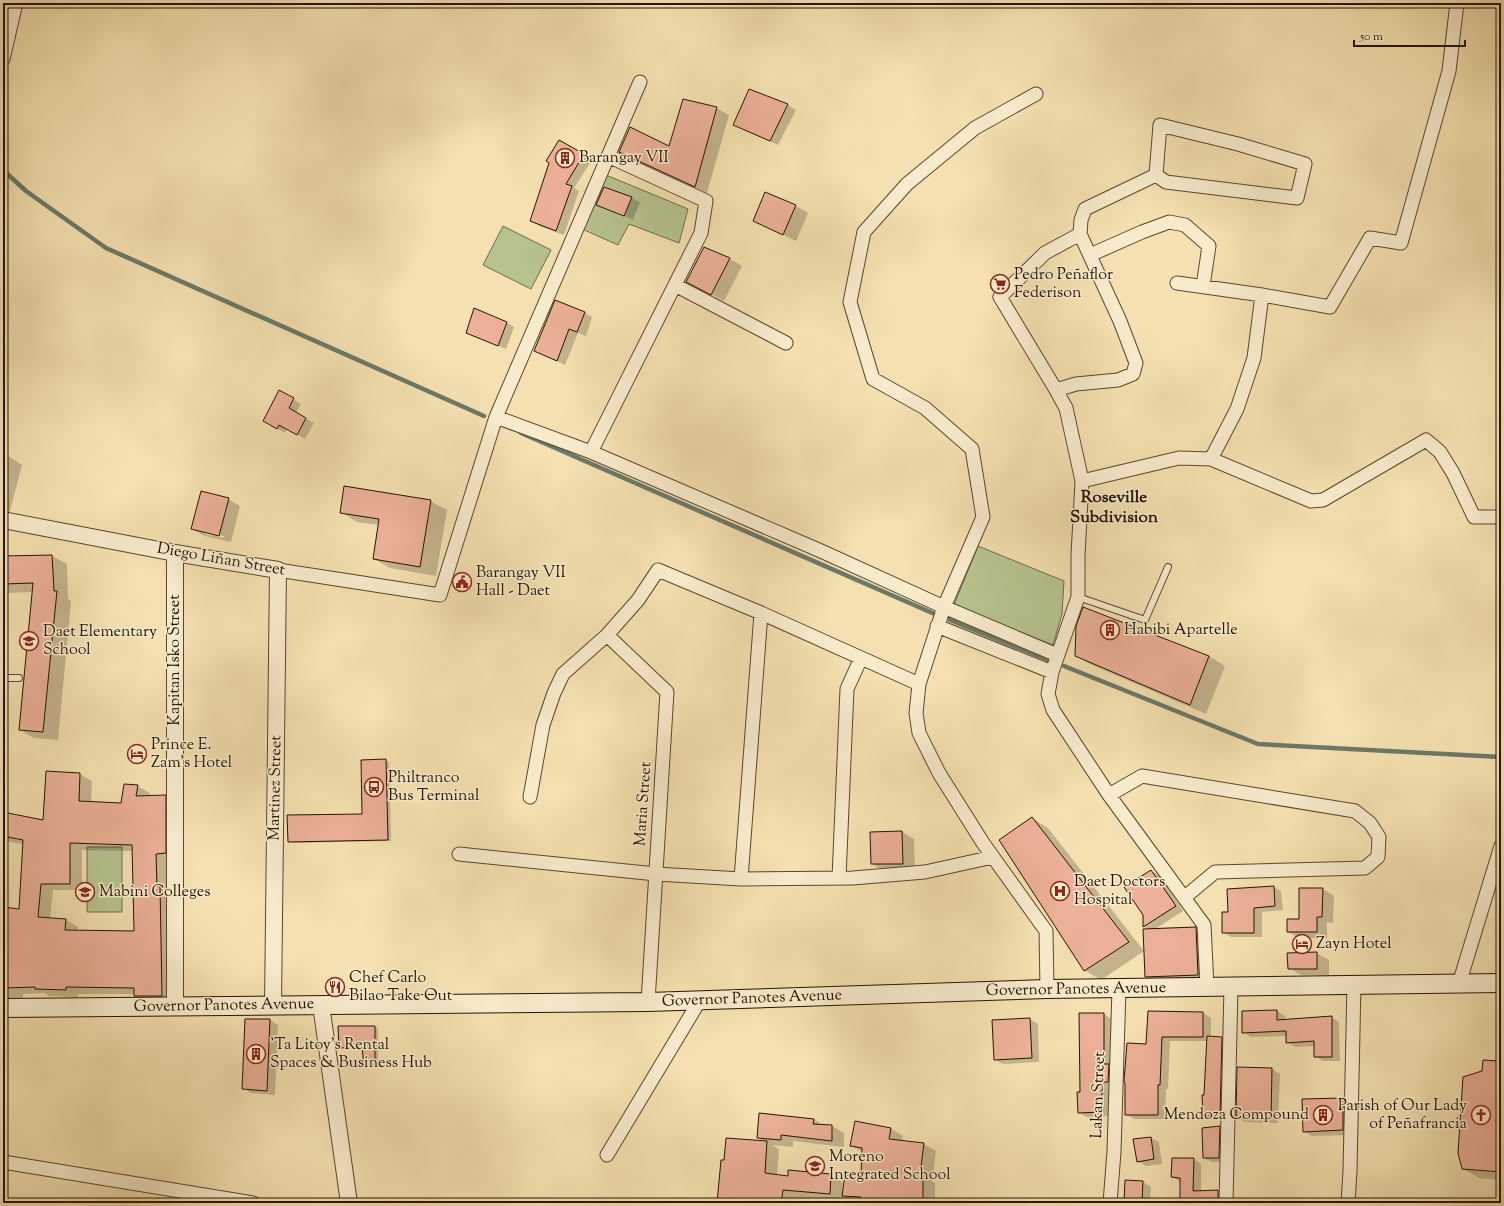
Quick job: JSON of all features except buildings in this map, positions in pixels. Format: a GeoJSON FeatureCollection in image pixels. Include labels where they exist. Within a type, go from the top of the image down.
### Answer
{"type":"FeatureCollection","features":[{"type":"Feature","properties":{"kind":"main road","name":"Governor Panotes Avenue"},"geometry":{"type":"LineString","coordinates":[[3,1008],[648,1002],[1047,989],[1501,983]]}},
{"type":"Feature","properties":{"kind":"street"},"geometry":{"type":"LineString","coordinates":[[3,59],[16,3]]}},
{"type":"Feature","properties":{"kind":"street"},"geometry":{"type":"LineString","coordinates":[[1177,283],[1262,295],[1330,307],[1370,238],[1401,243],[1449,71],[1457,3]]}},
{"type":"Feature","properties":{"kind":"street"},"geometry":{"type":"LineString","coordinates":[[640,82],[496,417],[591,452],[1057,655]]}},
{"type":"Feature","properties":{"kind":"street"},"geometry":{"type":"LineString","coordinates":[[1036,94],[975,128],[907,184],[864,232],[850,302],[873,379],[925,408],[972,449],[983,517],[944,607],[919,684],[916,713],[919,733],[939,773],[993,857],[1046,931],[1047,989]]}},
{"type":"Feature","properties":{"kind":"street"},"geometry":{"type":"LineString","coordinates":[[1160,125],[1238,144],[1305,164],[1297,198],[1166,182],[1156,175],[1160,125]]}},
{"type":"Feature","properties":{"kind":"street"},"geometry":{"type":"LineString","coordinates":[[591,452],[701,233],[706,201],[608,156]]}},
{"type":"Feature","properties":{"kind":"street"},"geometry":{"type":"LineString","coordinates":[[1056,390],[1076,384],[1118,380],[1133,374],[1136,363],[1120,321],[1080,234],[1081,220],[1084,209],[1156,175]]}},
{"type":"Feature","properties":{"kind":"street"},"geometry":{"type":"LineString","coordinates":[[1090,255],[1169,222],[1185,225],[1210,246],[1203,286]]}},
{"type":"Feature","properties":{"kind":"street"},"geometry":{"type":"LineString","coordinates":[[1080,234],[1046,253],[1000,297],[1066,408],[1082,480],[1078,555],[1078,597],[1057,655],[1048,694],[1053,710],[1109,795],[1204,925],[1207,987]]}},
{"type":"Feature","properties":{"kind":"street"},"geometry":{"type":"LineString","coordinates":[[675,285],[786,343]]}},
{"type":"Feature","properties":{"kind":"street"},"geometry":{"type":"LineString","coordinates":[[1211,459],[1237,409],[1254,358],[1262,295]]}},
{"type":"Feature","properties":{"kind":"street","name":"Diego Liñan Street"},"geometry":{"type":"LineString","coordinates":[[3,520],[175,553],[440,595],[496,417]]}},
{"type":"Feature","properties":{"kind":"street"},"geometry":{"type":"LineString","coordinates":[[1082,480],[1179,458],[1211,459],[1311,501],[1323,500],[1426,440],[1440,452],[1453,473],[1474,517],[1501,517]]}},
{"type":"Feature","properties":{"kind":"street","name":"Kapitan Isko Street"},"geometry":{"type":"LineString","coordinates":[[175,553],[175,1007]]}},
{"type":"Feature","properties":{"kind":"street","name":"Martinez Street"},"geometry":{"type":"LineString","coordinates":[[273,1006],[278,570]]}},
{"type":"Feature","properties":{"kind":"street"},"geometry":{"type":"LineString","coordinates":[[530,797],[543,725],[554,693],[563,674],[606,635],[638,600],[658,570],[761,613],[919,684]]}},
{"type":"Feature","properties":{"kind":"street"},"geometry":{"type":"LineString","coordinates":[[741,878],[761,613]]}},
{"type":"Feature","properties":{"kind":"street"},"geometry":{"type":"LineString","coordinates":[[938,626],[1052,672]]}},
{"type":"Feature","properties":{"kind":"street","name":"Maria Street"},"geometry":{"type":"LineString","coordinates":[[606,635],[667,692],[648,1002]]}},
{"type":"Feature","properties":{"kind":"street"},"geometry":{"type":"LineString","coordinates":[[839,878],[848,689],[861,658]]}},
{"type":"Feature","properties":{"kind":"street"},"geometry":{"type":"LineString","coordinates":[[1109,795],[1142,776],[1355,812],[1370,823],[1378,837],[1378,857],[1365,868],[1215,872],[1185,897]]}},
{"type":"Feature","properties":{"kind":"street"},"geometry":{"type":"LineString","coordinates":[[1459,984],[1501,846]]}},
{"type":"Feature","properties":{"kind":"street"},"geometry":{"type":"LineString","coordinates":[[459,854],[656,874],[741,878],[839,878],[925,872],[993,857]]}},
{"type":"Feature","properties":{"kind":"street"},"geometry":{"type":"LineString","coordinates":[[1348,1203],[1354,985]]}},
{"type":"Feature","properties":{"kind":"street"},"geometry":{"type":"LineString","coordinates":[[1226,1203],[1231,987]]}},
{"type":"Feature","properties":{"kind":"street","name":"Lakan Street"},"geometry":{"type":"LineString","coordinates":[[1110,1203],[1114,1152],[1119,989]]}},
{"type":"Feature","properties":{"kind":"street"},"geometry":{"type":"LineString","coordinates":[[607,1155],[700,1000]]}},
{"type":"Feature","properties":{"kind":"street"},"geometry":{"type":"LineString","coordinates":[[321,1005],[349,1203]]}},
{"type":"Feature","properties":{"kind":"street"},"geometry":{"type":"LineString","coordinates":[[3,1162],[253,1203]]}},
{"type":"Feature","properties":{"kind":"lane"},"geometry":{"type":"LineString","coordinates":[[1078,597],[1145,620],[1168,567]]}},
{"type":"Feature","properties":{"kind":"lane"},"geometry":{"type":"LineString","coordinates":[[3,678],[19,678]]}},
{"type":"Feature","properties":{"kind":"green space"},"geometry":{"type":"Polygon","coordinates":[[[606,175],[688,209],[679,243],[629,224],[618,245],[582,229],[606,175]]]}},
{"type":"Feature","properties":{"kind":"green space"},"geometry":{"type":"Polygon","coordinates":[[[503,226],[551,250],[531,289],[483,265],[503,226]]]}},
{"type":"Feature","properties":{"kind":"green space"},"geometry":{"type":"Polygon","coordinates":[[[978,546],[1064,581],[1062,614],[1053,645],[954,605],[978,546]]]}},
{"type":"Feature","properties":{"kind":"green space"},"geometry":{"type":"Polygon","coordinates":[[[87,847],[122,847],[122,912],[87,912],[87,847]]]}},
{"type":"Feature","properties":{"kind":"waterway"},"geometry":{"type":"LineString","coordinates":[[3,170],[26,191],[106,248],[484,416]]}},
{"type":"Feature","properties":{"kind":"waterway"},"geometry":{"type":"LineString","coordinates":[[521,433],[937,615]]}},
{"type":"Feature","properties":{"kind":"waterway"},"geometry":{"type":"LineString","coordinates":[[950,620],[1051,661]]}},
{"type":"Feature","properties":{"kind":"waterway"},"geometry":{"type":"LineString","coordinates":[[1064,666],[1258,744],[1501,757]]}},
{"type":"Feature","properties":{"kind":"place","name":"Barangay VII"},"geometry":{"type":"Point","coordinates":[565,158]}},
{"type":"Feature","properties":{"kind":"place","name":"Pedro Peñaflor Federison"},"geometry":{"type":"Point","coordinates":[1000,284]}},
{"type":"Feature","properties":{"kind":"place","name":"Barangay VII Hall - Daet"},"geometry":{"type":"Point","coordinates":[462,582]}},
{"type":"Feature","properties":{"kind":"place","name":"Habibi Apartelle"},"geometry":{"type":"Point","coordinates":[1110,630]}},
{"type":"Feature","properties":{"kind":"place","name":"Daet Elementary School"},"geometry":{"type":"Point","coordinates":[29,641]}},
{"type":"Feature","properties":{"kind":"place","name":"Prince E. Zam’s Hotel"},"geometry":{"type":"Point","coordinates":[137,754]}},
{"type":"Feature","properties":{"kind":"place","name":"Philtranco Bus Terminal"},"geometry":{"type":"Point","coordinates":[374,787]}},
{"type":"Feature","properties":{"kind":"place","name":"Daet Doctors Hospital"},"geometry":{"type":"Point","coordinates":[1060,891]}},
{"type":"Feature","properties":{"kind":"place","name":"Mabini Colleges"},"geometry":{"type":"Point","coordinates":[85,892]}},
{"type":"Feature","properties":{"kind":"place","name":"Zayn Hotel"},"geometry":{"type":"Point","coordinates":[1302,944]}},
{"type":"Feature","properties":{"kind":"place","name":"Chef Carlo Bilao Take Out"},"geometry":{"type":"Point","coordinates":[335,987]}},
{"type":"Feature","properties":{"kind":"place","name":"'Ta Litoy's Rental Spaces & Business Hub"},"geometry":{"type":"Point","coordinates":[256,1054]}},
{"type":"Feature","properties":{"kind":"place","name":"Mendoza Compound"},"geometry":{"type":"Point","coordinates":[1323,1115]}},
{"type":"Feature","properties":{"kind":"place","name":"Parish of Our Lady of Peñafrancia"},"geometry":{"type":"Point","coordinates":[1481,1115]}},
{"type":"Feature","properties":{"kind":"place","name":"Moreno Integrated School"},"geometry":{"type":"Point","coordinates":[815,1166]}},
{"type":"Feature","properties":{"kind":"district","name":"Roseville Subdivision"},"geometry":{"type":"Point","coordinates":[1114,508]}}]}
